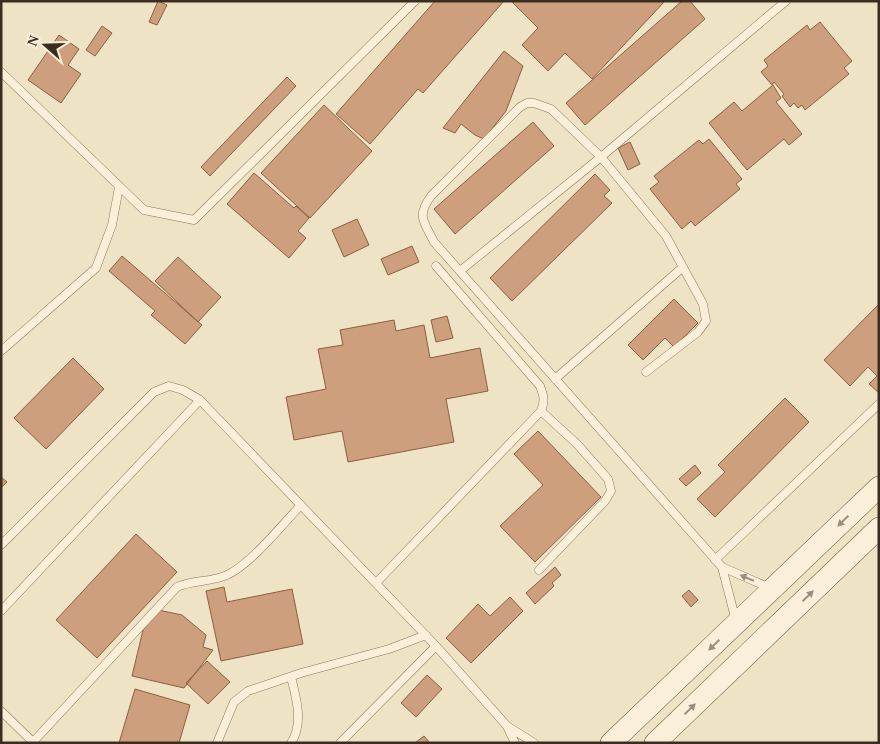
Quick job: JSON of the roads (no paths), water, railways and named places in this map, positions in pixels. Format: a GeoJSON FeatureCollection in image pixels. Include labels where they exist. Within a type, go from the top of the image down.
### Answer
{"type":"FeatureCollection","features":[{"type":"Feature","properties":{"kind":"main road"},"geometry":{"type":"LineString","coordinates":[[611,743],[879,487]]}},
{"type":"Feature","properties":{"kind":"main road"},"geometry":{"type":"LineString","coordinates":[[655,743],[879,528]]}},
{"type":"Feature","properties":{"kind":"lane"},"geometry":{"type":"LineString","coordinates":[[1,72],[144,210],[194,220],[415,1]]}},
{"type":"Feature","properties":{"kind":"lane"},"geometry":{"type":"LineString","coordinates":[[460,272],[601,157],[786,1]]}},
{"type":"Feature","properties":{"kind":"lane"},"geometry":{"type":"LineString","coordinates":[[646,372],[698,332],[706,321],[703,304],[666,236],[601,157],[551,109],[534,103],[527,103],[520,107],[431,196],[422,208],[422,217],[434,242],[715,560],[722,567],[772,588]]}},
{"type":"Feature","properties":{"kind":"lane"},"geometry":{"type":"LineString","coordinates":[[1,351],[96,268],[112,225],[120,187]]}},
{"type":"Feature","properties":{"kind":"lane"},"geometry":{"type":"LineString","coordinates":[[376,584],[541,411],[544,402],[544,395],[540,386],[436,266]]}},
{"type":"Feature","properties":{"kind":"lane"},"geometry":{"type":"LineString","coordinates":[[555,379],[683,267]]}},
{"type":"Feature","properties":{"kind":"lane"},"geometry":{"type":"LineString","coordinates":[[1,545],[154,392],[169,386],[183,390],[200,400],[436,646],[508,726],[534,743]]}},
{"type":"Feature","properties":{"kind":"lane"},"geometry":{"type":"LineString","coordinates":[[1,611],[200,400]]}},
{"type":"Feature","properties":{"kind":"lane"},"geometry":{"type":"LineString","coordinates":[[715,560],[879,404]]}},
{"type":"Feature","properties":{"kind":"lane"},"geometry":{"type":"LineString","coordinates":[[538,570],[605,501],[611,491],[608,479],[577,444],[541,411]]}},
{"type":"Feature","properties":{"kind":"lane"},"geometry":{"type":"LineString","coordinates":[[1,711],[33,742],[177,587],[186,583],[224,576],[238,569],[301,505]]}},
{"type":"Feature","properties":{"kind":"lane"},"geometry":{"type":"LineString","coordinates":[[722,567],[737,622]]}},
{"type":"Feature","properties":{"kind":"lane"},"geometry":{"type":"LineString","coordinates":[[217,743],[234,702],[248,691],[426,636]]}},
{"type":"Feature","properties":{"kind":"lane"},"geometry":{"type":"LineString","coordinates":[[340,743],[436,646]]}},
{"type":"Feature","properties":{"kind":"lane"},"geometry":{"type":"LineString","coordinates":[[291,677],[297,704],[298,723],[295,737],[291,743]]}},
{"type":"Feature","properties":{"kind":"lane"},"geometry":{"type":"LineString","coordinates":[[508,726],[515,743]]}}]}
